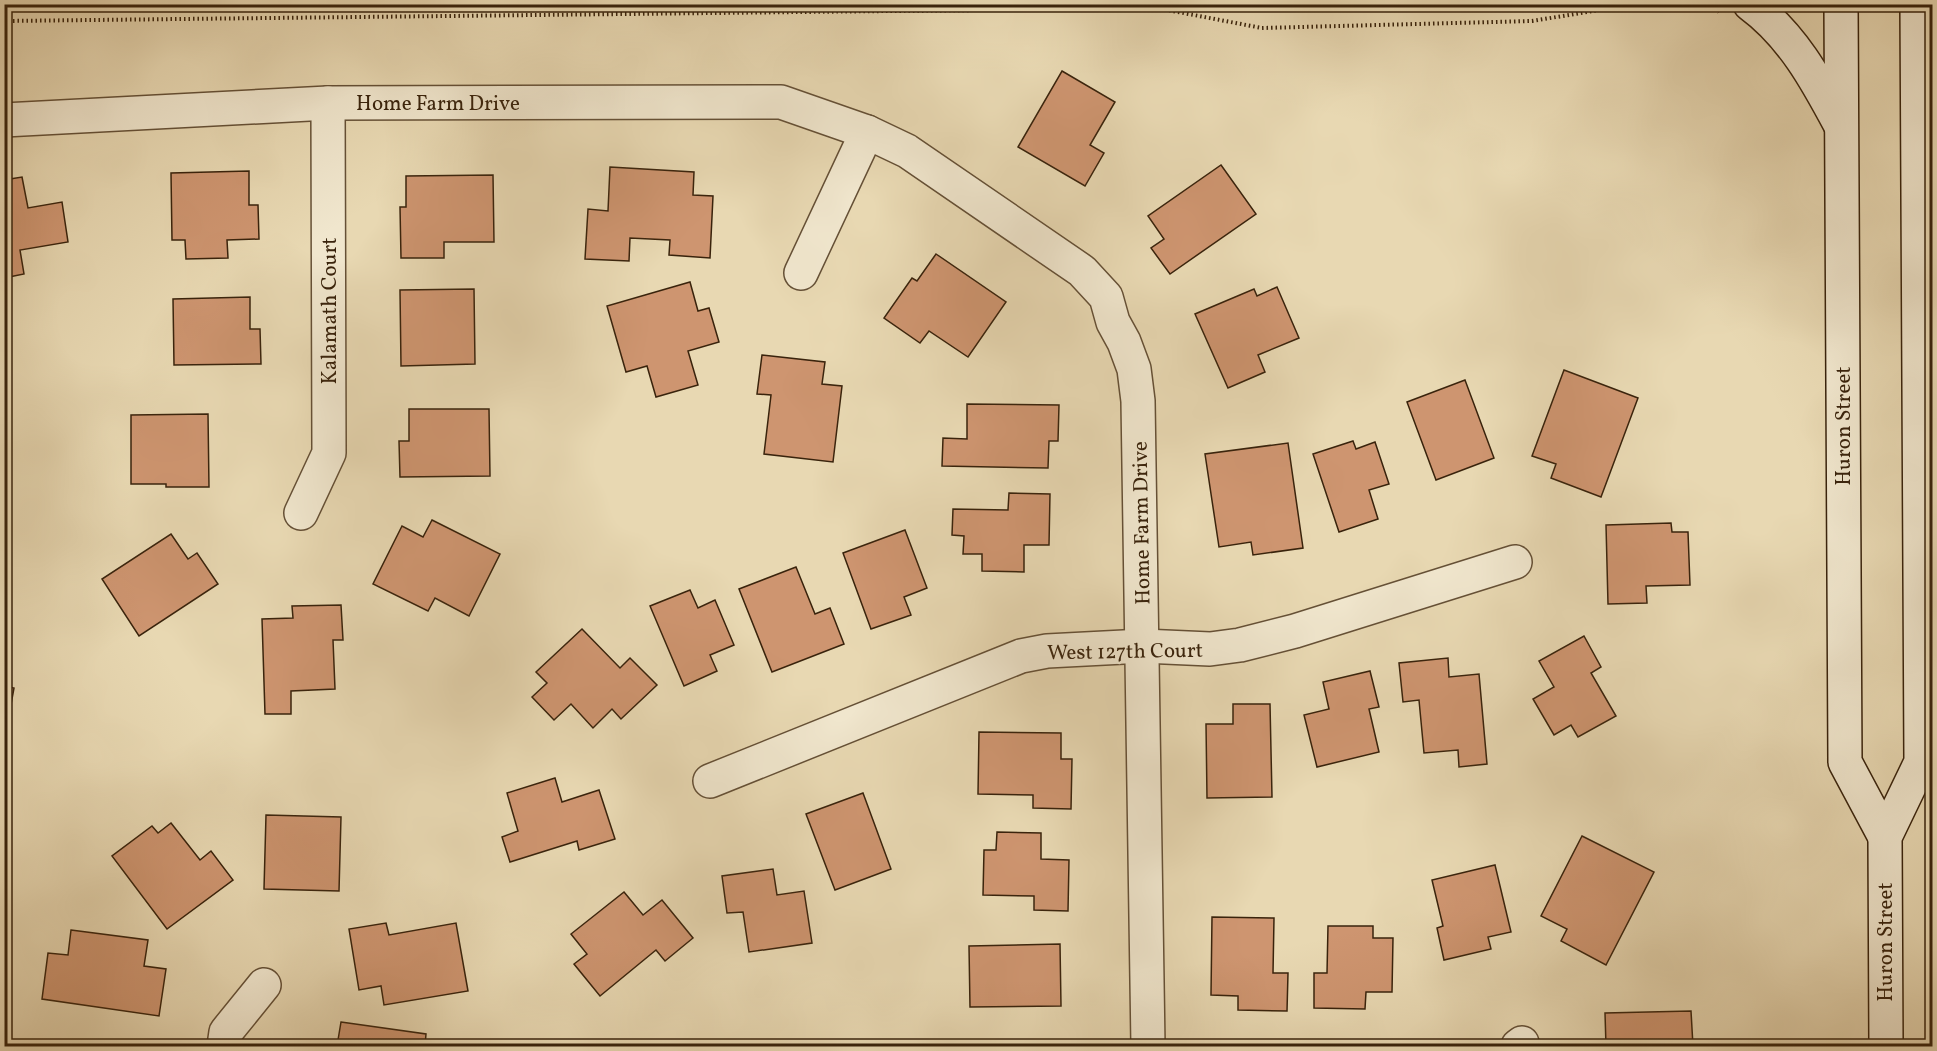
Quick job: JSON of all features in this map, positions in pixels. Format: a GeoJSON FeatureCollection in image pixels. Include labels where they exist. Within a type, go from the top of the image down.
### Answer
{"type":"FeatureCollection","features":[{"type":"Feature","properties":{"kind":"street","name":"Huron Street"},"geometry":{"type":"LineString","coordinates":[[1842,4],[1845,762],[1885,837]]}},
{"type":"Feature","properties":{"kind":"street","name":"Huron Street"},"geometry":{"type":"LineString","coordinates":[[1886,1047],[1885,837],[1921,762],[1925,116],[1917,4]]}},
{"type":"Feature","properties":{"kind":"street"},"geometry":{"type":"LineString","coordinates":[[1737,10],[1776,26],[1801,56],[1842,126]]}},
{"type":"Feature","properties":{"kind":"street","name":"Home Farm Drive"},"geometry":{"type":"LineString","coordinates":[[4,120],[328,103],[781,102],[867,132],[907,151],[1082,271],[1106,297],[1113,322],[1124,342],[1134,369],[1138,401],[1148,1047]]}},
{"type":"Feature","properties":{"kind":"street","name":"Kalamath Court"},"geometry":{"type":"LineString","coordinates":[[301,513],[329,453],[328,103]]}},
{"type":"Feature","properties":{"kind":"street"},"geometry":{"type":"LineString","coordinates":[[801,273],[867,132]]}},
{"type":"Feature","properties":{"kind":"street","name":"West 127th Court"},"geometry":{"type":"LineString","coordinates":[[710,781],[1021,656],[1047,651],[1143,646],[1210,649],[1240,645],[1306,627],[1515,562]]}},
{"type":"Feature","properties":{"kind":"street"},"geometry":{"type":"LineString","coordinates":[[224,1047],[226,1032],[264,985]]}},
{"type":"Feature","properties":{"kind":"path"},"geometry":{"type":"LineString","coordinates":[[4,21],[1156,8],[1262,28],[1532,21],[1630,5],[1737,10]]}},
{"type":"Feature","properties":{"kind":"building"},"geometry":{"type":"Polygon","coordinates":[[[1062,71],[1115,102],[1090,145],[1104,153],[1085,186],[1018,147],[1062,71]]]}},
{"type":"Feature","properties":{"kind":"building"},"geometry":{"type":"Polygon","coordinates":[[[1221,165],[1256,214],[1170,274],[1151,248],[1164,239],[1148,216],[1221,165]]]}},
{"type":"Feature","properties":{"kind":"building"},"geometry":{"type":"Polygon","coordinates":[[[610,167],[694,172],[693,195],[713,196],[710,258],[669,255],[670,240],[630,238],[629,261],[585,259],[588,209],[608,211],[610,167]]]}},
{"type":"Feature","properties":{"kind":"building"},"geometry":{"type":"Polygon","coordinates":[[[249,171],[249,205],[258,205],[259,239],[227,240],[228,258],[186,259],[185,240],[172,240],[171,173],[249,171]]]}},
{"type":"Feature","properties":{"kind":"building"},"geometry":{"type":"Polygon","coordinates":[[[493,175],[494,242],[444,242],[444,258],[401,258],[400,207],[406,207],[406,176],[493,175]]]}},
{"type":"Feature","properties":{"kind":"building"},"geometry":{"type":"Polygon","coordinates":[[[22,177],[28,208],[62,202],[68,242],[20,250],[24,274],[4,278],[4,180],[22,177]]]}},
{"type":"Feature","properties":{"kind":"building"},"geometry":{"type":"Polygon","coordinates":[[[936,254],[1006,302],[968,357],[929,331],[920,343],[884,318],[912,278],[917,281],[936,254]]]}},
{"type":"Feature","properties":{"kind":"building"},"geometry":{"type":"Polygon","coordinates":[[[690,282],[698,311],[709,308],[719,342],[688,351],[698,385],[656,397],[647,366],[626,372],[607,306],[690,282]]]}},
{"type":"Feature","properties":{"kind":"building"},"geometry":{"type":"Polygon","coordinates":[[[1277,287],[1299,338],[1258,355],[1265,372],[1228,388],[1195,314],[1254,289],[1257,296],[1277,287]]]}},
{"type":"Feature","properties":{"kind":"building"},"geometry":{"type":"Polygon","coordinates":[[[474,289],[475,364],[401,366],[400,290],[474,289]]]}},
{"type":"Feature","properties":{"kind":"building"},"geometry":{"type":"Polygon","coordinates":[[[250,297],[250,329],[260,329],[261,364],[174,365],[173,299],[250,297]]]}},
{"type":"Feature","properties":{"kind":"building"},"geometry":{"type":"Polygon","coordinates":[[[762,355],[825,362],[822,384],[842,386],[833,462],[764,454],[771,395],[757,394],[762,355]]]}},
{"type":"Feature","properties":{"kind":"building"},"geometry":{"type":"Polygon","coordinates":[[[1564,370],[1638,398],[1601,497],[1551,478],[1556,464],[1532,456],[1564,370]]]}},
{"type":"Feature","properties":{"kind":"building"},"geometry":{"type":"Polygon","coordinates":[[[1465,380],[1494,458],[1436,480],[1407,402],[1465,380]]]}},
{"type":"Feature","properties":{"kind":"building"},"geometry":{"type":"Polygon","coordinates":[[[967,404],[1059,405],[1058,441],[1049,441],[1048,468],[942,466],[943,438],[967,439],[967,404]]]}},
{"type":"Feature","properties":{"kind":"building"},"geometry":{"type":"Polygon","coordinates":[[[409,409],[489,409],[490,476],[400,477],[399,441],[409,441],[409,409]]]}},
{"type":"Feature","properties":{"kind":"building"},"geometry":{"type":"Polygon","coordinates":[[[208,414],[209,487],[131,484],[131,415],[208,414]]]}},
{"type":"Feature","properties":{"kind":"building"},"geometry":{"type":"Polygon","coordinates":[[[1353,441],[1356,449],[1375,442],[1389,484],[1369,490],[1378,519],[1339,532],[1313,454],[1353,441]]]}},
{"type":"Feature","properties":{"kind":"building"},"geometry":{"type":"Polygon","coordinates":[[[1288,443],[1303,548],[1253,555],[1251,542],[1219,547],[1205,454],[1288,443]]]}},
{"type":"Feature","properties":{"kind":"building"},"geometry":{"type":"Polygon","coordinates":[[[1009,493],[1050,494],[1049,545],[1024,545],[1024,572],[982,571],[982,554],[963,554],[964,536],[952,535],[953,509],[1008,510],[1009,493]]]}},
{"type":"Feature","properties":{"kind":"building"},"geometry":{"type":"Polygon","coordinates":[[[432,520],[500,554],[469,616],[435,598],[428,611],[373,584],[402,526],[423,537],[432,520]]]}},
{"type":"Feature","properties":{"kind":"building"},"geometry":{"type":"Polygon","coordinates":[[[1671,523],[1672,532],[1688,532],[1690,585],[1646,586],[1647,603],[1608,604],[1606,525],[1671,523]]]}},
{"type":"Feature","properties":{"kind":"building"},"geometry":{"type":"Polygon","coordinates":[[[905,530],[927,588],[904,597],[911,615],[871,629],[843,553],[905,530]]]}},
{"type":"Feature","properties":{"kind":"building"},"geometry":{"type":"Polygon","coordinates":[[[171,534],[188,559],[197,553],[218,584],[139,636],[102,579],[171,534]]]}},
{"type":"Feature","properties":{"kind":"building"},"geometry":{"type":"Polygon","coordinates":[[[796,567],[815,614],[830,608],[844,644],[772,672],[739,589],[796,567]]]}},
{"type":"Feature","properties":{"kind":"building"},"geometry":{"type":"Polygon","coordinates":[[[690,590],[698,608],[715,600],[734,645],[710,655],[717,671],[684,686],[650,606],[690,590]]]}},
{"type":"Feature","properties":{"kind":"building"},"geometry":{"type":"Polygon","coordinates":[[[341,605],[343,640],[333,640],[335,689],[291,691],[291,714],[265,714],[262,619],[293,618],[292,606],[341,605]]]}},
{"type":"Feature","properties":{"kind":"building"},"geometry":{"type":"Polygon","coordinates":[[[582,629],[620,668],[630,658],[657,685],[621,719],[612,709],[593,728],[571,704],[554,720],[532,697],[547,683],[536,672],[582,629]]]}},
{"type":"Feature","properties":{"kind":"building"},"geometry":{"type":"Polygon","coordinates":[[[1584,636],[1601,667],[1591,673],[1616,716],[1578,737],[1571,725],[1554,735],[1533,699],[1554,687],[1539,661],[1584,636]]]}},
{"type":"Feature","properties":{"kind":"building"},"geometry":{"type":"Polygon","coordinates":[[[1448,658],[1449,677],[1479,674],[1487,764],[1459,767],[1458,750],[1424,753],[1419,700],[1403,702],[1399,663],[1448,658]]]}},
{"type":"Feature","properties":{"kind":"building"},"geometry":{"type":"Polygon","coordinates":[[[1370,671],[1379,707],[1369,709],[1379,752],[1317,767],[1304,715],[1329,709],[1323,682],[1370,671]]]}},
{"type":"Feature","properties":{"kind":"building"},"geometry":{"type":"Polygon","coordinates":[[[4,686],[14,688],[4,742],[4,686]]]}},
{"type":"Feature","properties":{"kind":"building"},"geometry":{"type":"Polygon","coordinates":[[[1233,704],[1270,704],[1272,797],[1207,798],[1206,724],[1233,724],[1233,704]]]}},
{"type":"Feature","properties":{"kind":"building"},"geometry":{"type":"Polygon","coordinates":[[[979,732],[1061,733],[1061,759],[1072,759],[1071,809],[1033,808],[1033,795],[978,794],[979,732]]]}},
{"type":"Feature","properties":{"kind":"building"},"geometry":{"type":"Polygon","coordinates":[[[555,778],[562,802],[599,790],[615,839],[579,850],[577,841],[510,862],[502,837],[518,831],[507,793],[555,778]]]}},
{"type":"Feature","properties":{"kind":"building"},"geometry":{"type":"Polygon","coordinates":[[[863,793],[891,869],[835,890],[806,814],[863,793]]]}},
{"type":"Feature","properties":{"kind":"building"},"geometry":{"type":"Polygon","coordinates":[[[266,815],[341,817],[339,891],[264,889],[266,815]]]}},
{"type":"Feature","properties":{"kind":"building"},"geometry":{"type":"Polygon","coordinates":[[[171,823],[200,860],[211,851],[233,880],[167,929],[112,856],[152,826],[158,833],[171,823]]]}},
{"type":"Feature","properties":{"kind":"building"},"geometry":{"type":"Polygon","coordinates":[[[997,832],[1041,833],[1041,859],[1069,860],[1068,911],[1034,910],[1034,896],[983,895],[984,850],[996,850],[997,832]]]}},
{"type":"Feature","properties":{"kind":"building"},"geometry":{"type":"Polygon","coordinates":[[[1582,836],[1654,872],[1606,965],[1561,941],[1567,929],[1541,916],[1582,836]]]}},
{"type":"Feature","properties":{"kind":"building"},"geometry":{"type":"Polygon","coordinates":[[[1495,865],[1511,932],[1488,937],[1491,949],[1444,960],[1437,928],[1443,926],[1432,880],[1495,865]]]}},
{"type":"Feature","properties":{"kind":"building"},"geometry":{"type":"Polygon","coordinates":[[[773,869],[777,895],[804,891],[812,943],[749,952],[743,912],[727,913],[722,876],[773,869]]]}},
{"type":"Feature","properties":{"kind":"building"},"geometry":{"type":"Polygon","coordinates":[[[624,892],[643,915],[662,900],[693,938],[665,961],[656,950],[600,996],[574,964],[587,954],[571,934],[624,892]]]}},
{"type":"Feature","properties":{"kind":"building"},"geometry":{"type":"Polygon","coordinates":[[[1212,917],[1274,918],[1273,973],[1288,973],[1287,1011],[1238,1010],[1238,996],[1211,995],[1212,917]]]}},
{"type":"Feature","properties":{"kind":"building"},"geometry":{"type":"Polygon","coordinates":[[[386,923],[389,935],[456,923],[468,991],[384,1005],[381,986],[359,990],[349,929],[386,923]]]}},
{"type":"Feature","properties":{"kind":"building"},"geometry":{"type":"Polygon","coordinates":[[[1328,926],[1373,926],[1373,938],[1393,938],[1392,992],[1366,992],[1365,1009],[1314,1008],[1314,973],[1327,973],[1328,926]]]}},
{"type":"Feature","properties":{"kind":"building"},"geometry":{"type":"Polygon","coordinates":[[[71,930],[148,940],[144,966],[166,969],[159,1016],[42,999],[48,953],[68,955],[71,930]]]}},
{"type":"Feature","properties":{"kind":"building"},"geometry":{"type":"Polygon","coordinates":[[[1060,944],[1061,1006],[970,1007],[969,946],[1060,944]]]}},
{"type":"Feature","properties":{"kind":"building"},"geometry":{"type":"Polygon","coordinates":[[[1691,1011],[1693,1046],[1606,1046],[1605,1013],[1691,1011]]]}},
{"type":"Feature","properties":{"kind":"building"},"geometry":{"type":"Polygon","coordinates":[[[341,1022],[426,1034],[425,1046],[337,1046],[341,1022]]]}},
{"type":"Feature","properties":{"kind":"building"},"geometry":{"type":"Polygon","coordinates":[[[1067,1041],[1067,1046],[997,1046],[996,1043],[1067,1041]]]}}]}
